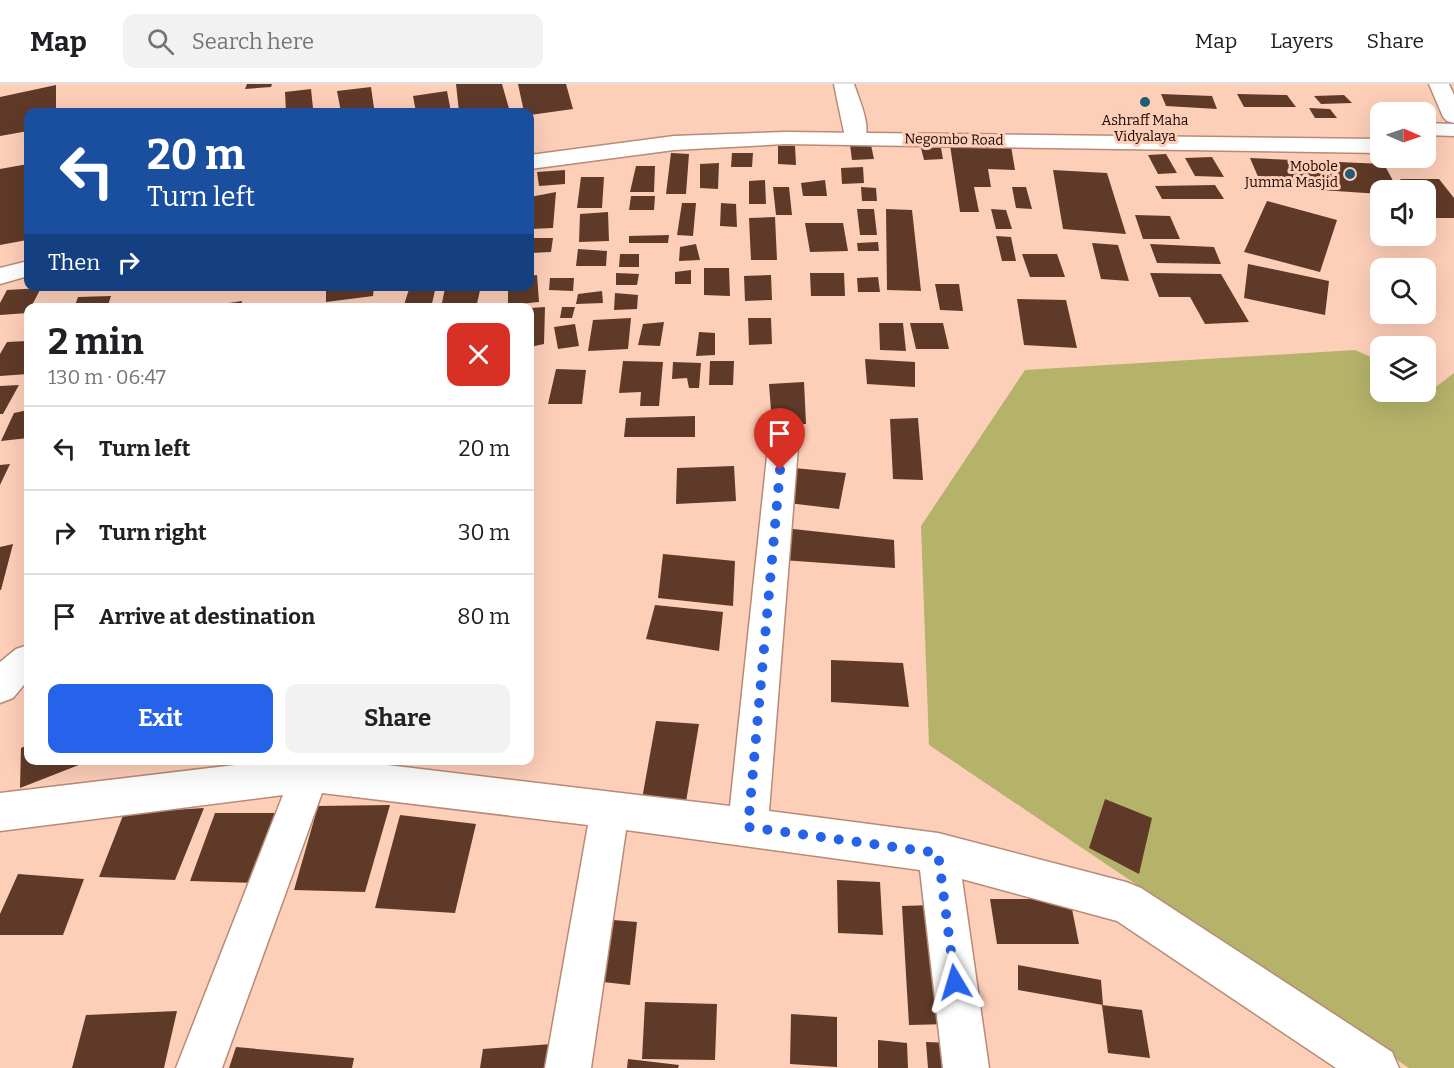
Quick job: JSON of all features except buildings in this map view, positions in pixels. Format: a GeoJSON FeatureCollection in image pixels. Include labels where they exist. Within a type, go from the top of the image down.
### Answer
{"type":"FeatureCollection","features":[{"type":"Feature","properties":{"kind":"main road"},"geometry":{"type":"LineString","coordinates":[[844,84],[855,130]]}},
{"type":"Feature","properties":{"kind":"main road"},"geometry":{"type":"LineString","coordinates":[[1438,84],[1454,117]]}},
{"type":"Feature","properties":{"kind":"main road","name":"Negombo Road"},"geometry":{"type":"LineString","coordinates":[[534,147],[671,129],[1370,128]]}},
{"type":"Feature","properties":{"kind":"main road","name":"Negombo Road"},"geometry":{"type":"LineString","coordinates":[[534,161],[674,143],[855,130],[1370,146]]}},
{"type":"Feature","properties":{"kind":"main road"},"geometry":{"type":"LineString","coordinates":[[0,259],[24,254]]}},
{"type":"Feature","properties":{"kind":"main road"},"geometry":{"type":"LineString","coordinates":[[0,276],[24,271]]}},
{"type":"Feature","properties":{"kind":"main road"},"geometry":{"type":"LineString","coordinates":[[748,827],[783,447]]}},
{"type":"Feature","properties":{"kind":"main road"},"geometry":{"type":"LineString","coordinates":[[0,687],[8,676],[24,663]]}},
{"type":"Feature","properties":{"kind":"main road"},"geometry":{"type":"LineString","coordinates":[[199,1068],[310,774]]}},
{"type":"Feature","properties":{"kind":"main road"},"geometry":{"type":"LineString","coordinates":[[0,812],[310,774],[610,808],[938,853],[1126,903],[1376,1068]]}},
{"type":"Feature","properties":{"kind":"main road"},"geometry":{"type":"LineString","coordinates":[[568,1068],[610,808]]}},
{"type":"Feature","properties":{"kind":"main road"},"geometry":{"type":"LineString","coordinates":[[938,853],[966,1068]]}},
{"type":"Feature","properties":{"kind":"shaded area"},"geometry":{"type":"Polygon","coordinates":[[[1355,350],[1370,357],[1370,402],[1436,402],[1436,386],[1454,373],[1454,1068],[1409,1068],[929,745],[921,526],[1025,370],[1355,350]]]}},
{"type":"Feature","properties":{"kind":"place","name":"Ashraff Maha Vidyalaya"},"geometry":{"type":"Point","coordinates":[1145,102]}},
{"type":"Feature","properties":{"kind":"place","name":"Mobole Jumma Masjid"},"geometry":{"type":"Point","coordinates":[1350,174]}},
{"type":"Feature","properties":{"kind":"route"},"geometry":{"type":"LineString","coordinates":[[780,470],[748,827],[938,853],[955,982]]}}]}
